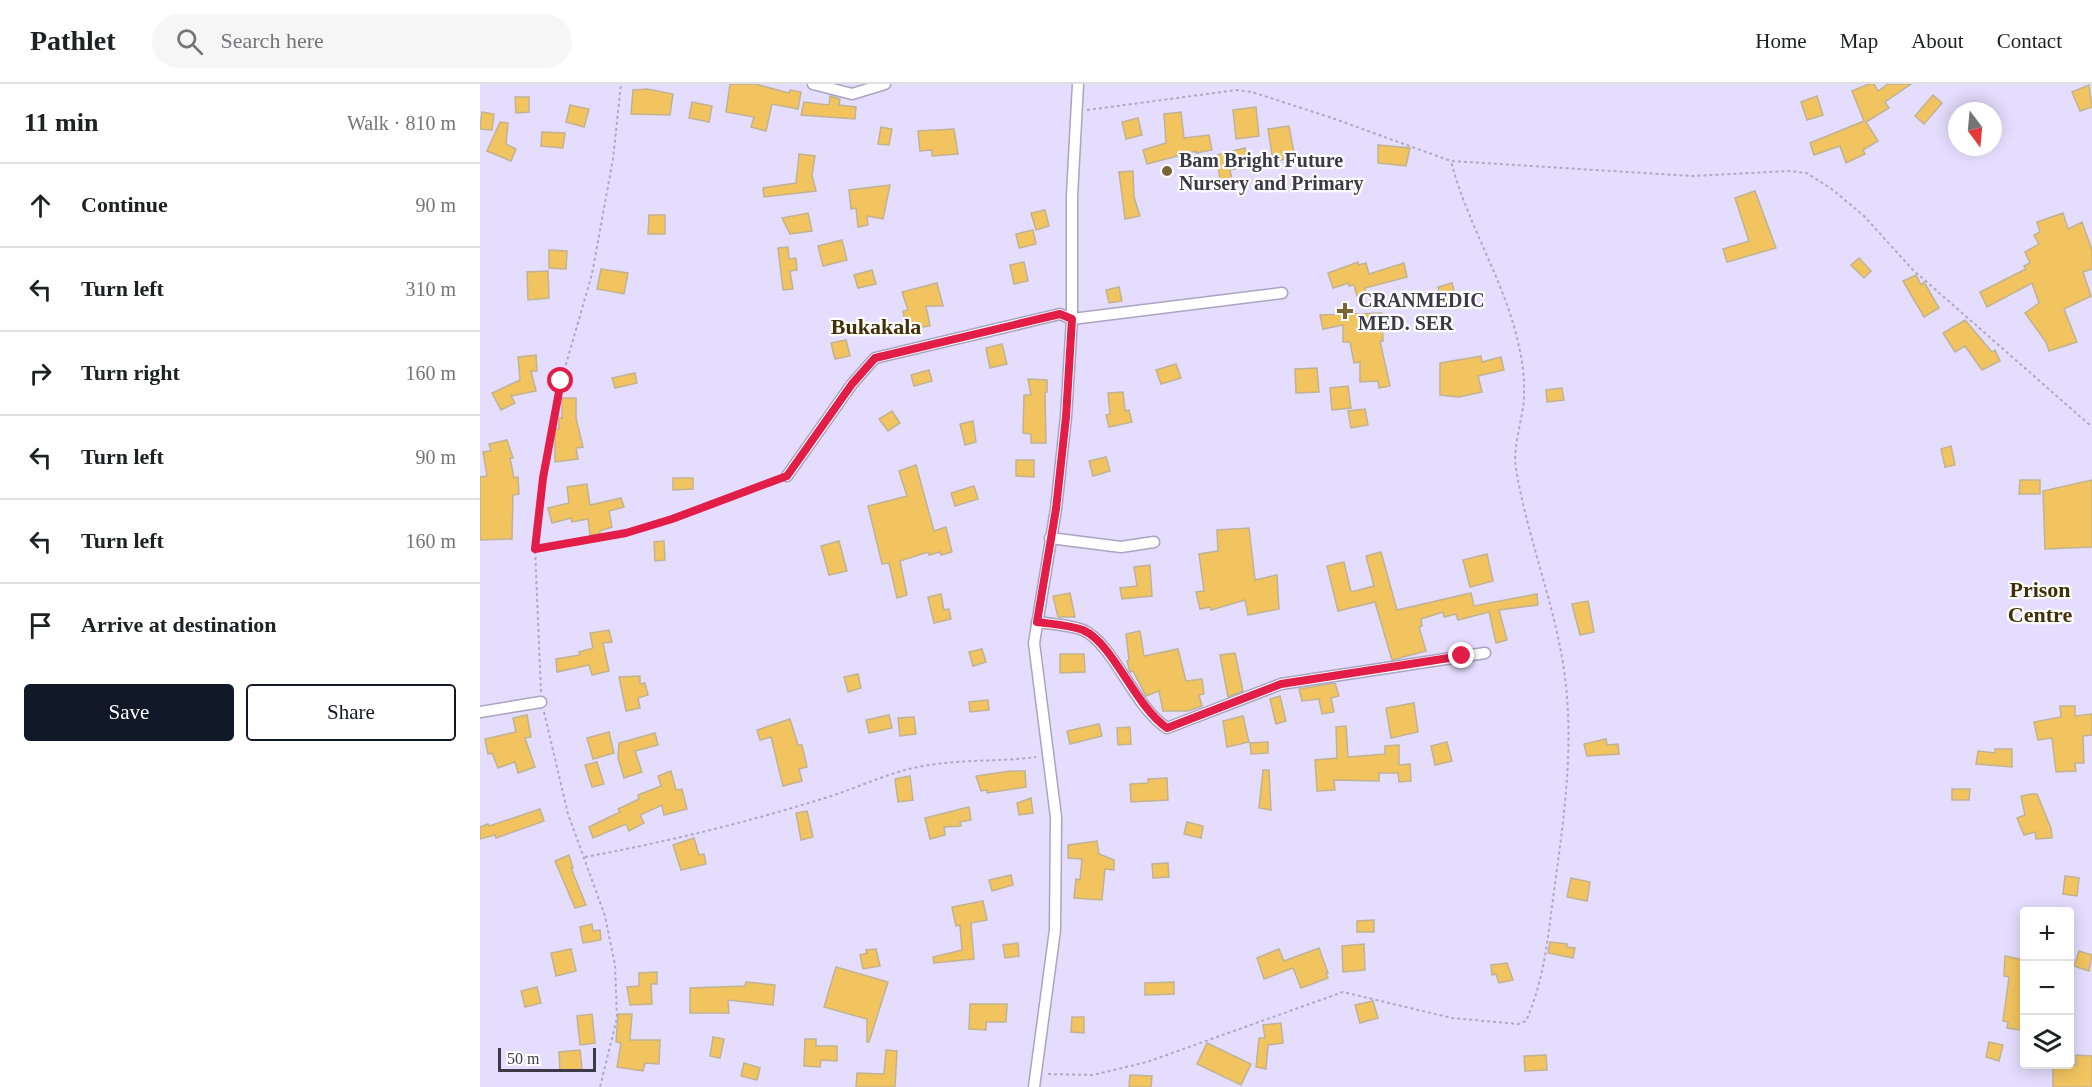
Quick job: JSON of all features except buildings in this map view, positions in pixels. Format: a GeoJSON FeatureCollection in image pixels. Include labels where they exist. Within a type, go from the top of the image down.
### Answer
{"type":"FeatureCollection","features":[{"type":"Feature","properties":{"kind":"street"},"geometry":{"type":"LineString","coordinates":[[813,84],[852,94],[885,84]]}},
{"type":"Feature","properties":{"kind":"street"},"geometry":{"type":"LineString","coordinates":[[1034,1087],[1055,930],[1056,817],[1034,644],[1066,417],[1072,319],[1072,196],[1078,84]]}},
{"type":"Feature","properties":{"kind":"street"},"geometry":{"type":"LineString","coordinates":[[787,476],[852,384],[875,358],[1060,314],[1072,319],[1282,292]]}},
{"type":"Feature","properties":{"kind":"street"},"geometry":{"type":"LineString","coordinates":[[1050,538],[1121,547],[1154,542]]}},
{"type":"Feature","properties":{"kind":"street"},"geometry":{"type":"LineString","coordinates":[[1037,622],[1083,630],[1104,649],[1154,720],[1167,728],[1281,684],[1485,653]]}},
{"type":"Feature","properties":{"kind":"street"},"geometry":{"type":"LineString","coordinates":[[480,712],[541,702]]}},
{"type":"Feature","properties":{"kind":"path"},"geometry":{"type":"LineString","coordinates":[[600,1087],[617,1018],[615,965],[605,916],[568,814],[541,702],[535,549],[543,478],[556,399],[592,274],[612,159],[621,84]]}},
{"type":"Feature","properties":{"kind":"path"},"geometry":{"type":"LineString","coordinates":[[1078,111],[1237,90],[1252,92],[1451,161],[1692,176],[1789,171],[1807,173],[1833,190],[1864,216],[1912,269],[2092,427]]}},
{"type":"Feature","properties":{"kind":"path"},"geometry":{"type":"LineString","coordinates":[[1037,1074],[1093,1075],[1147,1062],[1343,992],[1452,1018],[1518,1024],[1526,1021],[1542,972],[1551,932],[1569,772],[1569,719],[1555,620],[1515,467],[1524,398],[1524,368],[1503,291],[1458,188],[1451,161]]}},
{"type":"Feature","properties":{"kind":"path"},"geometry":{"type":"LineString","coordinates":[[535,549],[626,533],[672,519],[787,476]]}},
{"type":"Feature","properties":{"kind":"path"},"geometry":{"type":"LineString","coordinates":[[585,857],[632,848],[829,797],[880,776],[924,766],[1003,762],[1048,755]]}},
{"type":"Feature","properties":{"kind":"place","name":"Bam Bright Future Nursery and Primary"},"geometry":{"type":"Point","coordinates":[1167,171]}},
{"type":"Feature","properties":{"kind":"place","name":"CRANMEDIC MED. SER"},"geometry":{"type":"Point","coordinates":[1345,311]}},
{"type":"Feature","properties":{"kind":"district","name":"Bukakala"},"geometry":{"type":"Point","coordinates":[876,326]}},
{"type":"Feature","properties":{"kind":"district","name":"Prison Centre"},"geometry":{"type":"Point","coordinates":[2040,602]}},
{"type":"Feature","properties":{"kind":"route"},"geometry":{"type":"LineString","coordinates":[[561,381],[543,478],[535,549],[626,533],[672,519],[744,490],[787,476],[852,384],[875,358],[1060,314],[1072,319],[1066,417],[1056,509],[1043,574],[1037,622],[1083,630],[1104,649],[1129,688],[1154,720],[1167,728],[1242,697],[1281,684],[1462,656]]}}]}
